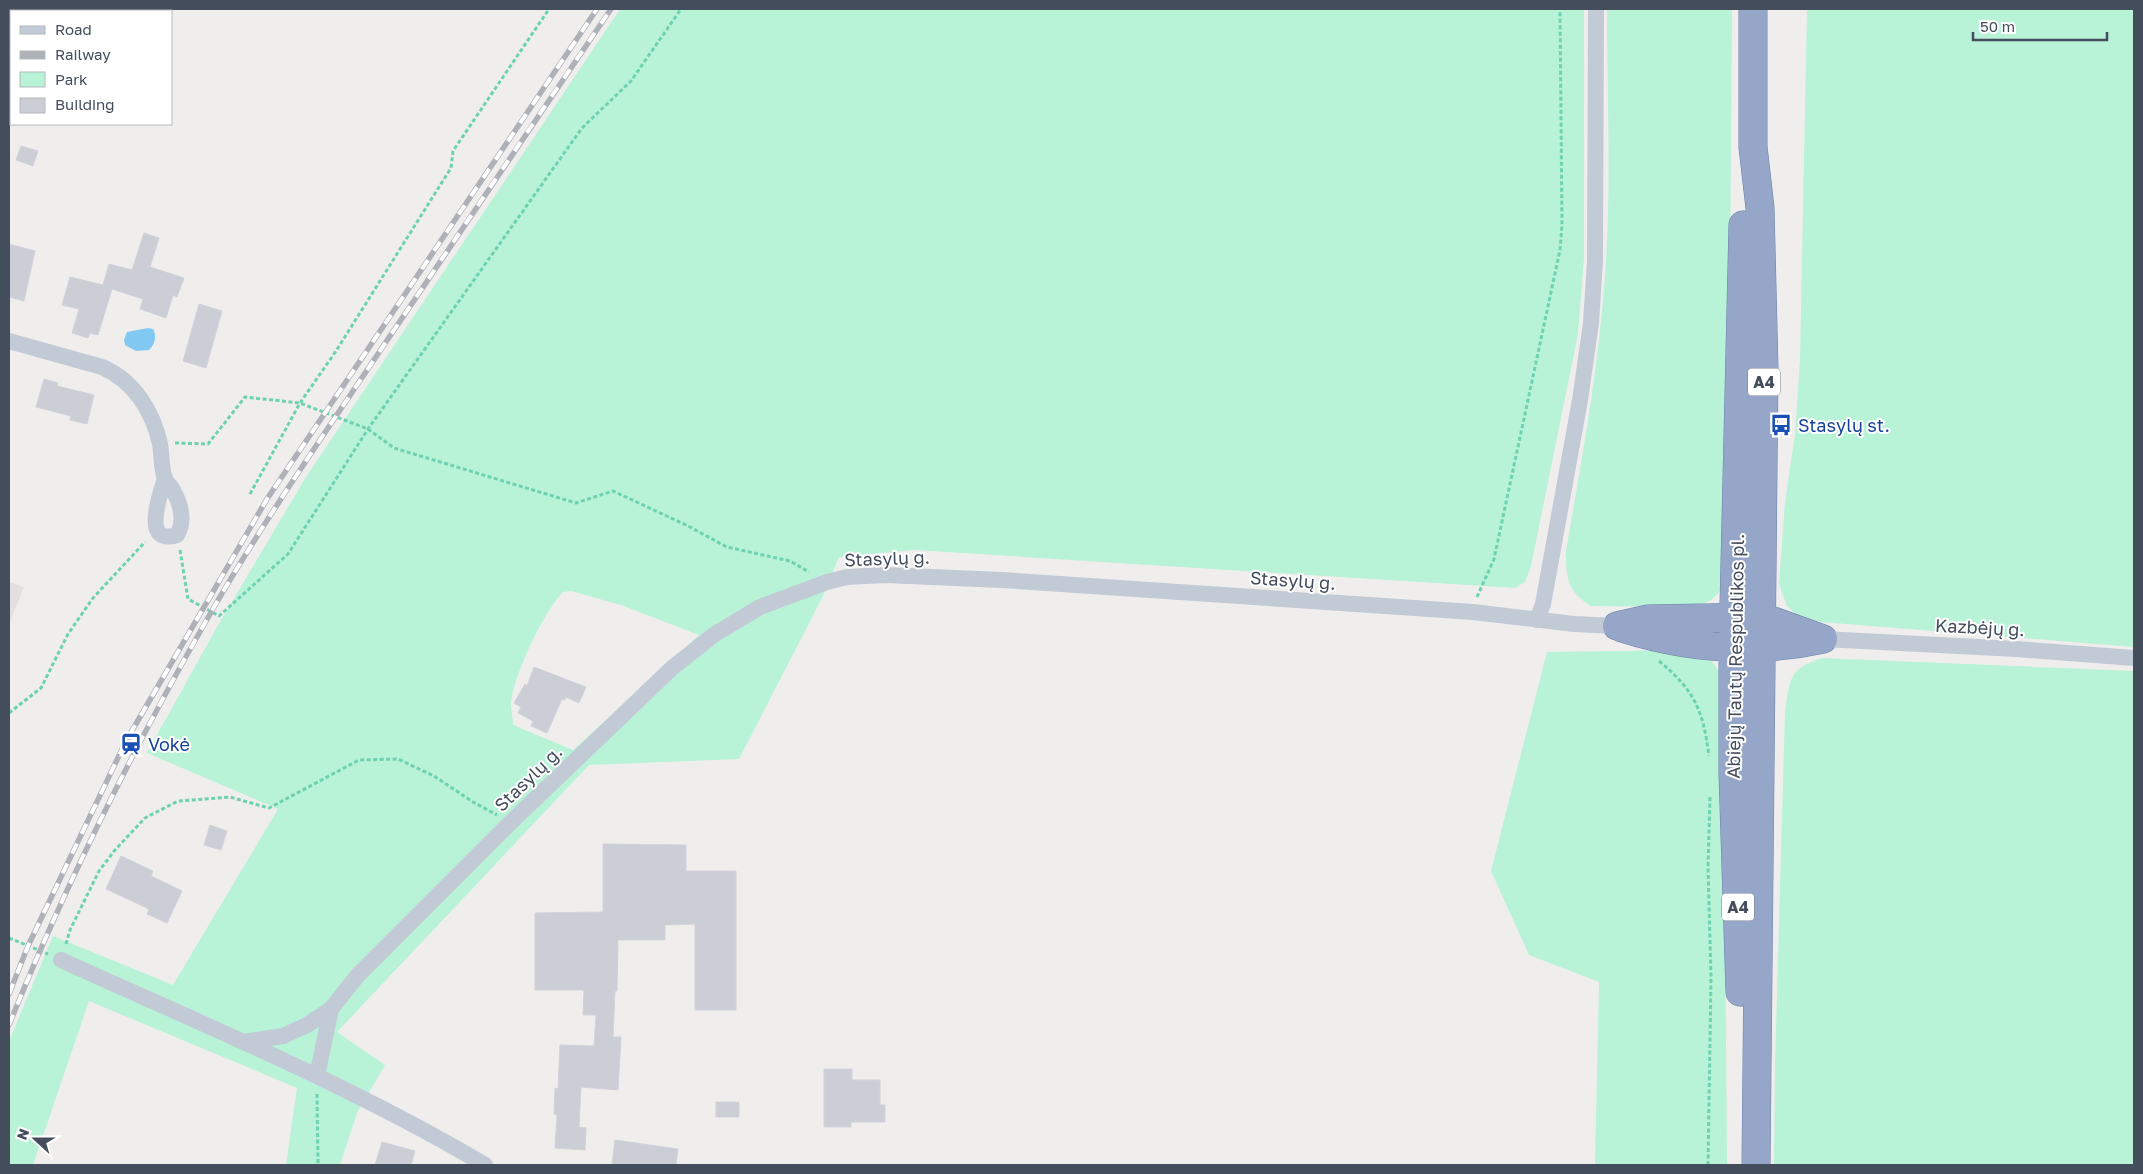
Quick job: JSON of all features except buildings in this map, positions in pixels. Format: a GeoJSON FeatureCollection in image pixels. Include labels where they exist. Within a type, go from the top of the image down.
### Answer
{"type":"FeatureCollection","features":[{"type":"Feature","properties":{"kind":"highway","name":"Abiejų Tautų Respublikos pl."},"geometry":{"type":"LineString","coordinates":[[1753,9],[1753,147],[1760,208],[1762,288],[1762,617],[1756,1165]]}},
{"type":"Feature","properties":{"kind":"highway","name":"Abiejų Tautų Respublikos pl."},"geometry":{"type":"LineString","coordinates":[[1744,1165],[1734,773],[1734,617],[1743,219],[1746,178],[1753,147]]}},
{"type":"Feature","properties":{"kind":"highway"},"geometry":{"type":"LineString","coordinates":[[1617,626],[1648,619],[1762,617],[1823,639]]}},
{"type":"Feature","properties":{"kind":"highway"},"geometry":{"type":"LineString","coordinates":[[1617,626],[1647,636],[1699,645],[1734,648],[1790,646],[1823,639]]}},
{"type":"Feature","properties":{"kind":"street"},"geometry":{"type":"LineString","coordinates":[[1537,620],[1543,604],[1580,400],[1591,323],[1595,260],[1596,9]]}},
{"type":"Feature","properties":{"kind":"street"},"geometry":{"type":"LineString","coordinates":[[9,341],[102,366],[116,372],[141,398],[152,420],[160,443],[165,478],[155,512],[156,527],[161,534],[170,538],[177,535],[182,527],[182,517],[174,492],[165,478]]}},
{"type":"Feature","properties":{"kind":"street","name":"Stasylų g."},"geometry":{"type":"LineString","coordinates":[[317,1076],[331,1009],[358,975],[510,823],[672,668],[715,634],[760,607],[826,582],[848,577],[922,576],[1473,612],[1574,624],[1617,626]]}},
{"type":"Feature","properties":{"kind":"street","name":"Kazbėjų g."},"geometry":{"type":"LineString","coordinates":[[1823,639],[2016,649],[2134,658]]}},
{"type":"Feature","properties":{"kind":"street"},"geometry":{"type":"LineString","coordinates":[[61,960],[317,1076],[442,1140],[485,1165]]}},
{"type":"Feature","properties":{"kind":"street"},"geometry":{"type":"LineString","coordinates":[[243,1042],[283,1036],[307,1025],[331,1009]]}},
{"type":"Feature","properties":{"kind":"path"},"geometry":{"type":"LineString","coordinates":[[250,494],[300,403],[336,351],[451,168],[453,151],[549,9]]}},
{"type":"Feature","properties":{"kind":"path"},"geometry":{"type":"LineString","coordinates":[[177,535],[188,599],[219,616],[288,554],[368,429],[582,128],[631,81],[681,9]]}},
{"type":"Feature","properties":{"kind":"path"},"geometry":{"type":"LineString","coordinates":[[1473,612],[1478,592],[1494,560],[1560,250],[1562,226],[1560,9]]}},
{"type":"Feature","properties":{"kind":"path"},"geometry":{"type":"LineString","coordinates":[[160,443],[208,444],[245,396],[300,403],[368,429],[394,448],[576,503],[613,491],[688,526],[726,547],[790,561],[826,582]]}},
{"type":"Feature","properties":{"kind":"path"},"geometry":{"type":"LineString","coordinates":[[9,713],[41,688],[68,634],[93,598],[144,544],[156,527]]}},
{"type":"Feature","properties":{"kind":"path"},"geometry":{"type":"LineString","coordinates":[[1647,636],[1647,648],[1652,656],[1678,677],[1692,695],[1704,720],[1709,765]]}},
{"type":"Feature","properties":{"kind":"path"},"geometry":{"type":"LineString","coordinates":[[9,938],[61,960],[70,930],[99,871],[114,850],[146,818],[178,801],[230,796],[269,808],[359,760],[398,759],[434,776],[473,802],[510,823]]}},
{"type":"Feature","properties":{"kind":"path"},"geometry":{"type":"LineString","coordinates":[[1708,1165],[1711,977],[1708,867],[1710,794]]}},
{"type":"Feature","properties":{"kind":"path"},"geometry":{"type":"LineString","coordinates":[[317,1076],[318,1165]]}},
{"type":"Feature","properties":{"kind":"shaded area"},"geometry":{"type":"Polygon","coordinates":[[[9,582],[24,587],[9,624],[9,582]]]}},
{"type":"Feature","properties":{"kind":"green space"},"geometry":{"type":"Polygon","coordinates":[[[620,9],[1584,9],[1584,258],[1578,334],[1531,566],[1525,582],[1515,588],[914,550],[839,557],[822,598],[739,759],[589,765],[337,1032],[385,1065],[357,1113],[340,1165],[286,1165],[297,1088],[89,1001],[33,1165],[9,1165],[9,1041],[53,936],[173,985],[278,809],[147,753],[217,627],[306,477],[620,9]],[[571,591],[563,592],[555,601],[538,629],[523,662],[511,705],[513,725],[573,750],[699,635],[621,605],[571,591]]]}},
{"type":"Feature","properties":{"kind":"green space"},"geometry":{"type":"Polygon","coordinates":[[[1607,9],[1732,9],[1728,575],[1714,598],[1696,606],[1591,606],[1577,595],[1568,576],[1566,551],[1593,388],[1604,289],[1608,219],[1607,9]]]}},
{"type":"Feature","properties":{"kind":"green space"},"geometry":{"type":"Polygon","coordinates":[[[1807,9],[2134,9],[2134,647],[1821,622],[1798,616],[1787,606],[1779,584],[1785,502],[1795,434],[1800,361],[1807,9]]]}},
{"type":"Feature","properties":{"kind":"green space"},"geometry":{"type":"Polygon","coordinates":[[[1686,650],[1710,660],[1717,668],[1723,681],[1727,1165],[1595,1165],[1599,982],[1529,955],[1491,871],[1547,652],[1686,650]]]}},
{"type":"Feature","properties":{"kind":"green space"},"geometry":{"type":"Polygon","coordinates":[[[1822,658],[2134,671],[2134,1165],[1774,1165],[1785,712],[1790,683],[1797,671],[1803,666],[1822,658]]]}},
{"type":"Feature","properties":{"kind":"water"},"geometry":{"type":"Polygon","coordinates":[[[148,328],[153,329],[155,337],[154,343],[149,350],[136,351],[125,345],[124,340],[127,332],[148,328]]]}},
{"type":"Feature","properties":{"kind":"railway"},"geometry":{"type":"LineString","coordinates":[[9,994],[28,946],[126,741],[267,499],[597,9]]}},
{"type":"Feature","properties":{"kind":"railway"},"geometry":{"type":"LineString","coordinates":[[9,1025],[54,920],[102,816],[210,614],[319,441],[611,9]]}},
{"type":"Feature","properties":{"kind":"place","name":"Stasylų st."},"geometry":{"type":"Point","coordinates":[1781,425]}},
{"type":"Feature","properties":{"kind":"place","name":"Vokė"},"geometry":{"type":"Point","coordinates":[131,744]}}]}
